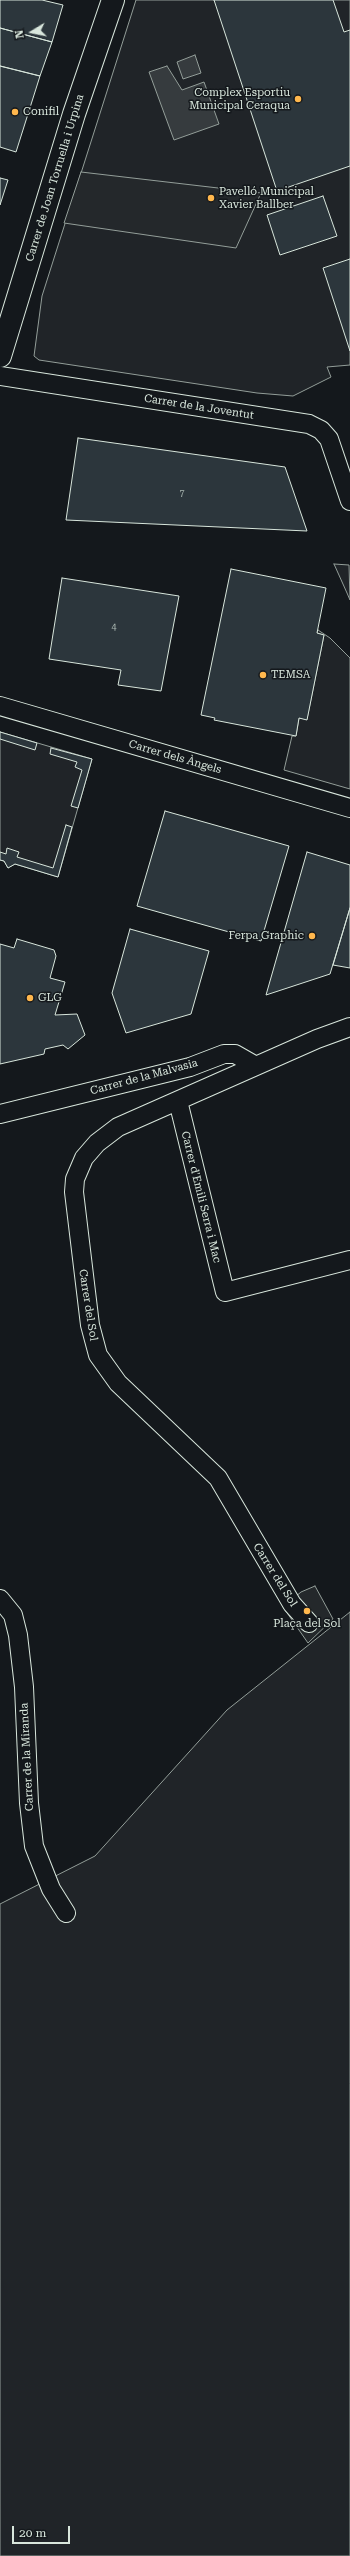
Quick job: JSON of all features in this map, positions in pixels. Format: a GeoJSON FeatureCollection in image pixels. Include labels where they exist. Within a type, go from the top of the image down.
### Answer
{"type":"FeatureCollection","features":[{"type":"Feature","properties":{"kind":"street","name":"Carrer de Joan Torruella i Urpina"},"geometry":{"type":"LineString","coordinates":[[0,356],[68,134],[113,0]]}},
{"type":"Feature","properties":{"kind":"street","name":"Carrer de la Joventut"},"geometry":{"type":"LineString","coordinates":[[0,376],[308,424],[320,430],[329,439],[350,501]]}},
{"type":"Feature","properties":{"kind":"street","name":"Carrer dels Àngels"},"geometry":{"type":"LineString","coordinates":[[0,706],[350,808]]}},
{"type":"Feature","properties":{"kind":"street"},"geometry":{"type":"LineString","coordinates":[[256,1066],[317,1039],[350,1027]]}},
{"type":"Feature","properties":{"kind":"street","name":"Carrer de la Malvasia"},"geometry":{"type":"LineString","coordinates":[[0,1114],[190,1067],[224,1054],[235,1054],[256,1066]]}},
{"type":"Feature","properties":{"kind":"street","name":"Carrer del Sol"},"geometry":{"type":"LineString","coordinates":[[256,1066],[118,1127],[104,1136],[90,1150],[79,1169],[74,1192],[74,1207],[93,1340],[98,1355],[118,1383],[218,1478],[292,1604],[309,1623]]}},
{"type":"Feature","properties":{"kind":"street","name":"Carrer d'Emili Serra i Mac"},"geometry":{"type":"LineString","coordinates":[[178,1101],[225,1292],[350,1260]]}},
{"type":"Feature","properties":{"kind":"street","name":"Carrer de la Miranda"},"geometry":{"type":"LineString","coordinates":[[0,1599],[13,1615],[18,1635],[24,1687],[28,1803],[34,1846],[48,1882],[66,1913]]}},
{"type":"Feature","properties":{"kind":"shaded area","name":"Pavelló Municipal Xavier Ballber"},"geometry":{"type":"Polygon","coordinates":[[[136,0],[350,0],[350,365],[327,367],[331,377],[293,396],[257,393],[39,360],[34,356],[42,296],[136,0]]]}},
{"type":"Feature","properties":{"kind":"shaded area"},"geometry":{"type":"Polygon","coordinates":[[[195,55],[201,73],[183,79],[177,62],[195,55]]]}},
{"type":"Feature","properties":{"kind":"shaded area"},"geometry":{"type":"Polygon","coordinates":[[[167,66],[182,90],[204,82],[219,124],[174,140],[149,72],[167,66]]]}},
{"type":"Feature","properties":{"kind":"shaded area"},"geometry":{"type":"Polygon","coordinates":[[[81,172],[261,193],[236,248],[64,223],[81,172]]]}},
{"type":"Feature","properties":{"kind":"shaded area"},"geometry":{"type":"Polygon","coordinates":[[[334,564],[349,565],[350,600],[347,593],[334,564]]]}},
{"type":"Feature","properties":{"kind":"shaded area"},"geometry":{"type":"Polygon","coordinates":[[[318,630],[330,638],[350,658],[350,789],[284,770],[292,736],[296,736],[299,718],[307,719],[324,635],[317,633],[318,630]]]}},
{"type":"Feature","properties":{"kind":"shaded area"},"geometry":{"type":"Polygon","coordinates":[[[0,732],[92,759],[58,877],[15,864],[8,868],[4,861],[0,860],[0,732]]]}},
{"type":"Feature","properties":{"kind":"shaded area","name":"Plaça del Sol"},"geometry":{"type":"Polygon","coordinates":[[[315,1586],[333,1619],[308,1643],[283,1607],[301,1592],[315,1586]]]}},
{"type":"Feature","properties":{"kind":"shaded area"},"geometry":{"type":"Polygon","coordinates":[[[350,1612],[350,2556],[0,2556],[0,1904],[95,1856],[227,1710],[350,1612]]]}},
{"type":"Feature","properties":{"kind":"building"},"geometry":{"type":"Polygon","coordinates":[[[0,0],[42,0],[63,5],[52,42],[0,28],[0,0]]]}},
{"type":"Feature","properties":{"kind":"building","name":"Complex Esportiu Municipal Ceraqua"},"geometry":{"type":"Polygon","coordinates":[[[214,0],[333,0],[344,32],[350,30],[350,166],[277,191],[214,0]]]}},
{"type":"Feature","properties":{"kind":"building"},"geometry":{"type":"Polygon","coordinates":[[[0,28],[52,42],[40,76],[0,66],[0,28]]]}},
{"type":"Feature","properties":{"kind":"building","name":"Conifil"},"geometry":{"type":"Polygon","coordinates":[[[0,66],[40,76],[16,152],[0,147],[0,66]]]}},
{"type":"Feature","properties":{"kind":"building"},"geometry":{"type":"Polygon","coordinates":[[[0,178],[8,180],[0,205],[0,178]]]}},
{"type":"Feature","properties":{"kind":"building"},"geometry":{"type":"Polygon","coordinates":[[[323,196],[337,236],[280,255],[267,215],[323,196]]]}},
{"type":"Feature","properties":{"kind":"building"},"geometry":{"type":"Polygon","coordinates":[[[350,259],[350,351],[323,268],[350,259]]]}},
{"type":"Feature","properties":{"kind":"building"},"geometry":{"type":"Polygon","coordinates":[[[78,438],[285,467],[307,531],[66,520],[78,438]]]}},
{"type":"Feature","properties":{"kind":"building","name":"TEMSA"},"geometry":{"type":"Polygon","coordinates":[[[231,569],[326,588],[317,633],[324,635],[307,720],[299,718],[296,736],[214,720],[215,718],[201,715],[231,569]]]}},
{"type":"Feature","properties":{"kind":"building"},"geometry":{"type":"Polygon","coordinates":[[[62,578],[179,596],[161,691],[118,685],[121,670],[49,659],[62,578]]]}},
{"type":"Feature","properties":{"kind":"building"},"geometry":{"type":"Polygon","coordinates":[[[0,732],[37,743],[35,750],[0,739],[0,732]]]}},
{"type":"Feature","properties":{"kind":"building"},"geometry":{"type":"Polygon","coordinates":[[[51,748],[92,759],[78,808],[71,806],[82,770],[75,767],[77,762],[50,754],[51,748]]]}},
{"type":"Feature","properties":{"kind":"building"},"geometry":{"type":"Polygon","coordinates":[[[165,811],[289,846],[261,941],[137,906],[165,811]]]}},
{"type":"Feature","properties":{"kind":"building"},"geometry":{"type":"Polygon","coordinates":[[[66,825],[72,827],[58,877],[15,864],[8,868],[4,861],[0,860],[0,852],[6,854],[7,848],[19,852],[17,857],[53,868],[66,825]]]}},
{"type":"Feature","properties":{"kind":"building","name":"Ferpa Graphic"},"geometry":{"type":"Polygon","coordinates":[[[307,852],[350,865],[350,908],[330,974],[266,995],[307,852]]]}},
{"type":"Feature","properties":{"kind":"building"},"geometry":{"type":"Polygon","coordinates":[[[350,908],[350,968],[333,965],[350,908]]]}},
{"type":"Feature","properties":{"kind":"building"},"geometry":{"type":"Polygon","coordinates":[[[130,929],[209,951],[191,1014],[126,1033],[112,993],[130,929]]]}},
{"type":"Feature","properties":{"kind":"building","name":"GLG"},"geometry":{"type":"Polygon","coordinates":[[[17,939],[54,950],[56,956],[50,978],[65,982],[55,1015],[77,1014],[85,1035],[68,1049],[63,1045],[45,1049],[44,1054],[0,1064],[0,944],[14,948],[17,939]]]}},
{"type":"Feature","properties":{"kind":"place","name":"Complex Esportiu Municipal Ceraqua"},"geometry":{"type":"Point","coordinates":[298,99]}},
{"type":"Feature","properties":{"kind":"place","name":"Conifil"},"geometry":{"type":"Point","coordinates":[15,112]}},
{"type":"Feature","properties":{"kind":"place","name":"Pavelló Municipal Xavier Ballber"},"geometry":{"type":"Point","coordinates":[211,198]}},
{"type":"Feature","properties":{"kind":"place","name":"TEMSA"},"geometry":{"type":"Point","coordinates":[263,675]}},
{"type":"Feature","properties":{"kind":"place","name":"Ferpa Graphic"},"geometry":{"type":"Point","coordinates":[312,936]}},
{"type":"Feature","properties":{"kind":"place","name":"GLG"},"geometry":{"type":"Point","coordinates":[30,998]}},
{"type":"Feature","properties":{"kind":"place","name":"Plaça del Sol"},"geometry":{"type":"Point","coordinates":[307,1611]}}]}
